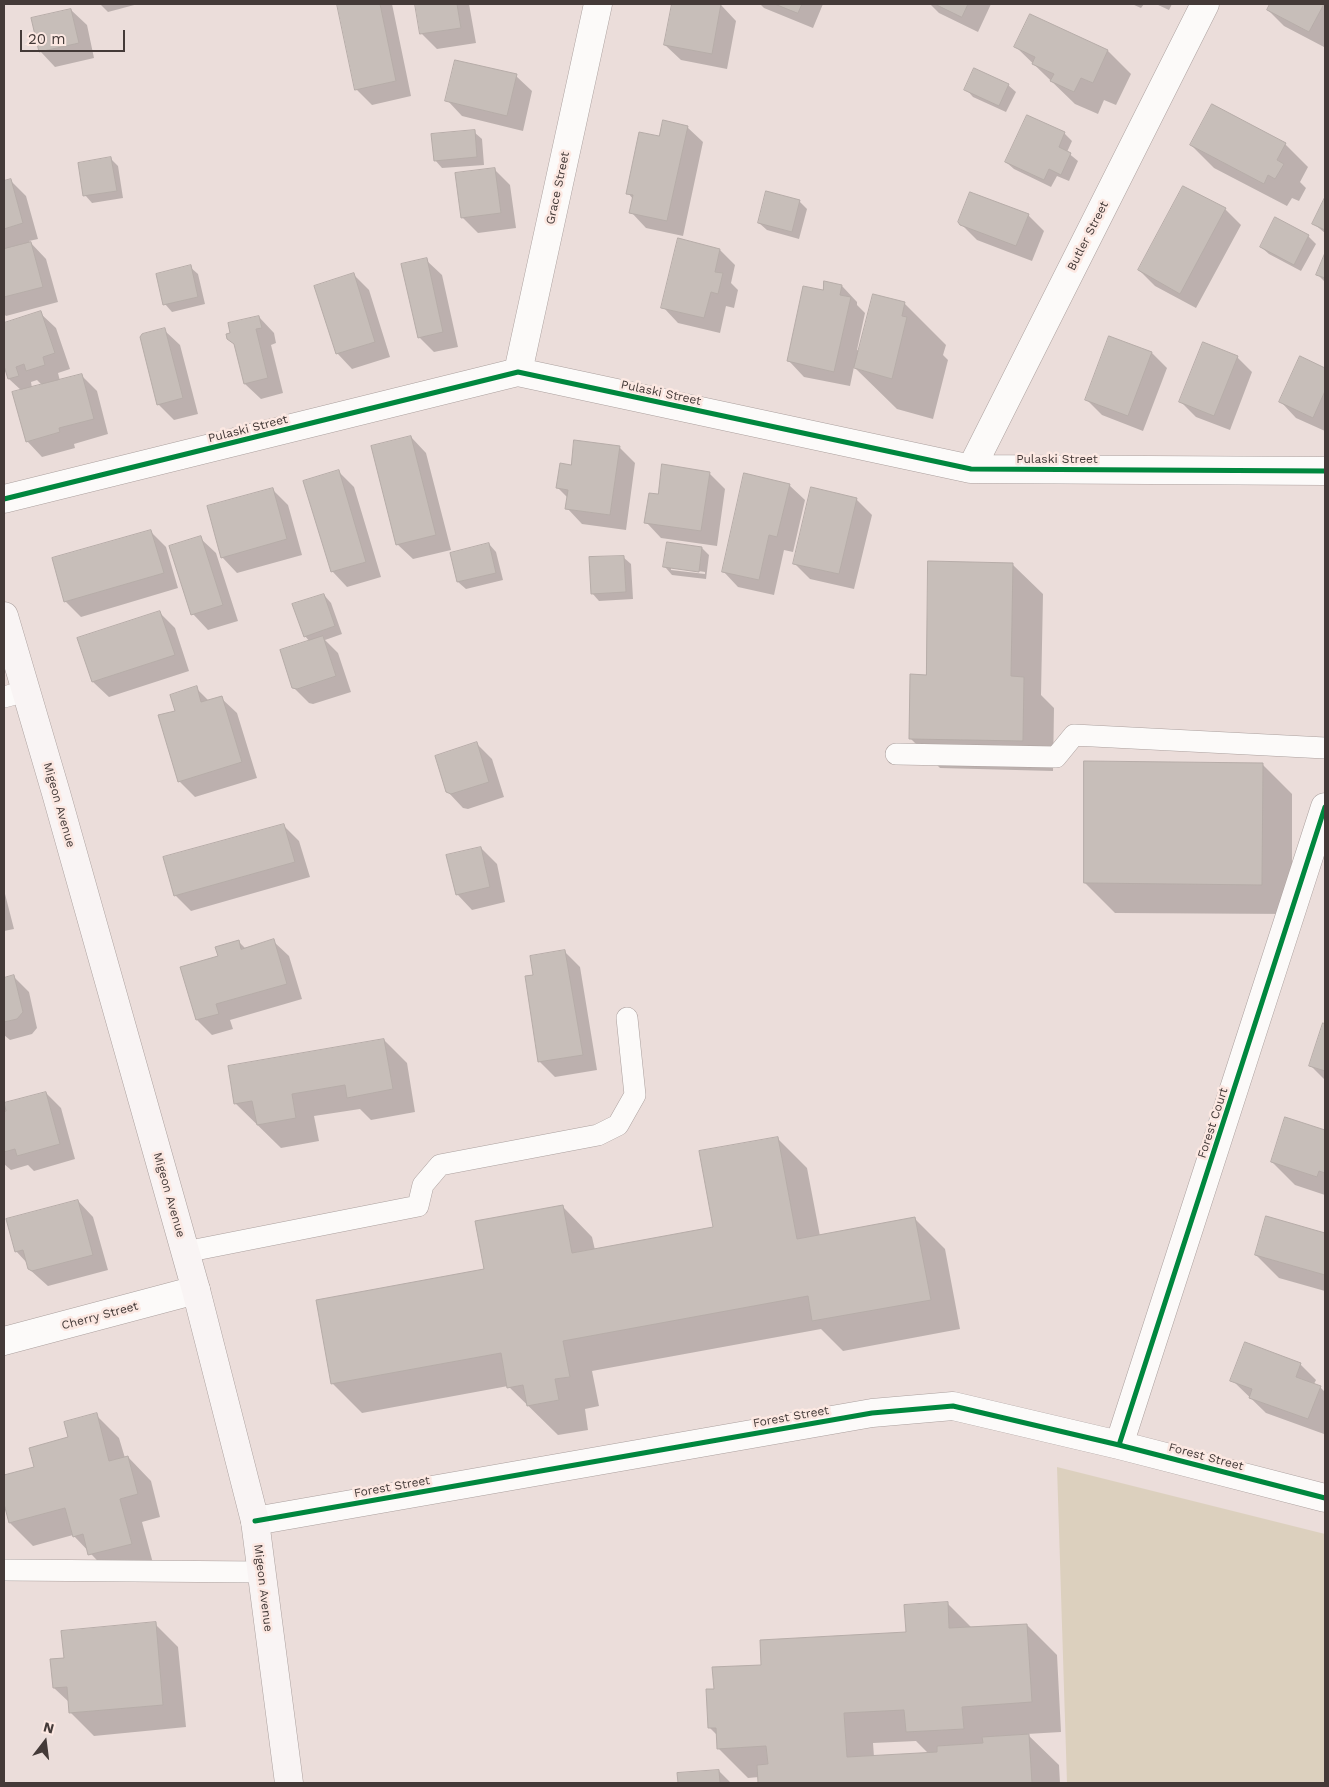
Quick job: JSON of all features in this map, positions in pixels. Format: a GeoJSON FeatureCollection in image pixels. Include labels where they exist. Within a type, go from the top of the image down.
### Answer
{"type":"FeatureCollection","features":[{"type":"Feature","properties":{"kind":"main road","name":"Migeon Avenue"},"geometry":{"type":"LineString","coordinates":[[4,616],[15,694],[185,1252],[255,1521],[288,1783]]}},
{"type":"Feature","properties":{"kind":"street","name":"Grace Street"},"geometry":{"type":"LineString","coordinates":[[518,372],[598,4]]}},
{"type":"Feature","properties":{"kind":"street","name":"Butler Street"},"geometry":{"type":"LineString","coordinates":[[971,469],[1205,4]]}},
{"type":"Feature","properties":{"kind":"street","name":"Pulaski Street"},"geometry":{"type":"LineString","coordinates":[[4,499],[518,372],[971,469],[1325,471]]}},
{"type":"Feature","properties":{"kind":"street","name":"Forest Court"},"geometry":{"type":"LineString","coordinates":[[1119,1445],[1325,807]]}},
{"type":"Feature","properties":{"kind":"street","name":"Cherry Street"},"geometry":{"type":"LineString","coordinates":[[4,1341],[196,1290]]}},
{"type":"Feature","properties":{"kind":"street","name":"Forest Street"},"geometry":{"type":"LineString","coordinates":[[255,1521],[872,1412],[953,1406],[1119,1445],[1325,1498]]}},
{"type":"Feature","properties":{"kind":"lane"},"geometry":{"type":"LineString","coordinates":[[896,754],[1056,757],[1074,735],[1325,748]]}},
{"type":"Feature","properties":{"kind":"lane"},"geometry":{"type":"LineString","coordinates":[[185,1252],[418,1206],[423,1185],[440,1165],[598,1135],[618,1125],[635,1095],[628,1018]]}},
{"type":"Feature","properties":{"kind":"lane"},"geometry":{"type":"LineString","coordinates":[[4,1570],[261,1572]]}},
{"type":"Feature","properties":{"kind":"shaded area"},"geometry":{"type":"Polygon","coordinates":[[[1057,1467],[1325,1534],[1325,1783],[1067,1783],[1057,1467]]]}},
{"type":"Feature","properties":{"kind":"building"},"geometry":{"type":"Polygon","coordinates":[[[337,4],[380,4],[396,81],[355,90],[337,4]]]}},
{"type":"Feature","properties":{"kind":"building"},"geometry":{"type":"Polygon","coordinates":[[[415,4],[457,4],[461,28],[420,34],[415,4]]]}},
{"type":"Feature","properties":{"kind":"building"},"geometry":{"type":"Polygon","coordinates":[[[672,4],[721,4],[712,54],[664,45],[672,4]]]}},
{"type":"Feature","properties":{"kind":"building"},"geometry":{"type":"Polygon","coordinates":[[[775,4],[802,4],[798,13],[775,4]]]}},
{"type":"Feature","properties":{"kind":"building"},"geometry":{"type":"Polygon","coordinates":[[[935,4],[968,4],[962,17],[935,4]]]}},
{"type":"Feature","properties":{"kind":"building"},"geometry":{"type":"Polygon","coordinates":[[[1270,4],[1324,4],[1309,32],[1267,10],[1270,4]]]}},
{"type":"Feature","properties":{"kind":"building"},"geometry":{"type":"Polygon","coordinates":[[[71,9],[79,43],[39,52],[31,18],[71,9]]]}},
{"type":"Feature","properties":{"kind":"building"},"geometry":{"type":"Polygon","coordinates":[[[1030,14],[1108,50],[1093,83],[1081,78],[1074,92],[1050,81],[1054,74],[1032,64],[1035,57],[1014,47],[1030,14]]]}},
{"type":"Feature","properties":{"kind":"building"},"geometry":{"type":"Polygon","coordinates":[[[455,60],[517,74],[507,116],[445,101],[455,60]]]}},
{"type":"Feature","properties":{"kind":"building"},"geometry":{"type":"Polygon","coordinates":[[[974,68],[1009,84],[999,106],[964,90],[974,68]]]}},
{"type":"Feature","properties":{"kind":"building"},"geometry":{"type":"Polygon","coordinates":[[[1212,104],[1286,143],[1277,160],[1284,164],[1275,179],[1268,175],[1264,184],[1190,145],[1212,104]]]}},
{"type":"Feature","properties":{"kind":"building"},"geometry":{"type":"Polygon","coordinates":[[[1027,115],[1065,132],[1059,147],[1071,153],[1061,175],[1049,169],[1044,180],[1005,162],[1027,115]]]}},
{"type":"Feature","properties":{"kind":"building"},"geometry":{"type":"Polygon","coordinates":[[[663,120],[688,126],[667,221],[629,213],[633,195],[626,194],[639,132],[659,136],[663,120]]]}},
{"type":"Feature","properties":{"kind":"building"},"geometry":{"type":"Polygon","coordinates":[[[475,130],[477,157],[434,161],[431,134],[475,130]]]}},
{"type":"Feature","properties":{"kind":"building"},"geometry":{"type":"Polygon","coordinates":[[[111,157],[117,191],[83,196],[78,163],[111,157]]]}},
{"type":"Feature","properties":{"kind":"building"},"geometry":{"type":"Polygon","coordinates":[[[495,168],[501,213],[461,218],[455,173],[495,168]]]}},
{"type":"Feature","properties":{"kind":"building"},"geometry":{"type":"Polygon","coordinates":[[[11,179],[23,223],[4,229],[4,181],[11,179]]]}},
{"type":"Feature","properties":{"kind":"building"},"geometry":{"type":"Polygon","coordinates":[[[1183,186],[1226,208],[1180,294],[1138,270],[1183,186]]]}},
{"type":"Feature","properties":{"kind":"building"},"geometry":{"type":"Polygon","coordinates":[[[766,191],[800,200],[792,232],[758,223],[766,191]]]}},
{"type":"Feature","properties":{"kind":"building"},"geometry":{"type":"Polygon","coordinates":[[[970,192],[1029,214],[1016,246],[960,225],[958,222],[970,192]]]}},
{"type":"Feature","properties":{"kind":"building"},"geometry":{"type":"Polygon","coordinates":[[[1325,197],[1325,230],[1312,224],[1325,197]]]}},
{"type":"Feature","properties":{"kind":"building"},"geometry":{"type":"Polygon","coordinates":[[[1275,217],[1309,235],[1294,265],[1260,247],[1275,217]]]}},
{"type":"Feature","properties":{"kind":"building"},"geometry":{"type":"Polygon","coordinates":[[[678,238],[720,249],[715,272],[723,273],[718,294],[711,292],[704,318],[661,308],[678,238]]]}},
{"type":"Feature","properties":{"kind":"building"},"geometry":{"type":"Polygon","coordinates":[[[31,242],[43,287],[4,297],[4,249],[31,242]]]}},
{"type":"Feature","properties":{"kind":"building"},"geometry":{"type":"Polygon","coordinates":[[[1325,253],[1325,278],[1316,275],[1325,253]]]}},
{"type":"Feature","properties":{"kind":"building"},"geometry":{"type":"Polygon","coordinates":[[[427,258],[443,332],[418,338],[401,264],[427,258]]]}},
{"type":"Feature","properties":{"kind":"building"},"geometry":{"type":"Polygon","coordinates":[[[191,265],[198,297],[163,305],[156,274],[191,265]]]}},
{"type":"Feature","properties":{"kind":"building"},"geometry":{"type":"Polygon","coordinates":[[[354,273],[375,342],[336,354],[314,286],[354,273]]]}},
{"type":"Feature","properties":{"kind":"building"},"geometry":{"type":"Polygon","coordinates":[[[824,281],[842,285],[840,295],[851,297],[834,372],[787,361],[803,286],[823,290],[824,281]]]}},
{"type":"Feature","properties":{"kind":"building"},"geometry":{"type":"Polygon","coordinates":[[[873,294],[905,302],[902,316],[907,317],[892,379],[854,368],[873,294]]]}},
{"type":"Feature","properties":{"kind":"building"},"geometry":{"type":"Polygon","coordinates":[[[41,311],[55,353],[43,357],[45,365],[26,371],[24,364],[16,367],[19,376],[8,379],[4,366],[4,323],[41,311]]]}},
{"type":"Feature","properties":{"kind":"building"},"geometry":{"type":"Polygon","coordinates":[[[259,316],[262,328],[256,329],[268,378],[244,384],[234,344],[227,339],[226,334],[230,333],[228,323],[259,316]]]}},
{"type":"Feature","properties":{"kind":"building"},"geometry":{"type":"Polygon","coordinates":[[[165,328],[183,398],[157,405],[140,337],[142,334],[165,328]]]}},
{"type":"Feature","properties":{"kind":"building"},"geometry":{"type":"Polygon","coordinates":[[[1109,336],[1152,352],[1128,416],[1085,400],[1109,336]]]}},
{"type":"Feature","properties":{"kind":"building"},"geometry":{"type":"Polygon","coordinates":[[[1203,342],[1238,356],[1214,416],[1179,402],[1203,342]]]}},
{"type":"Feature","properties":{"kind":"building"},"geometry":{"type":"Polygon","coordinates":[[[1300,356],[1325,368],[1325,391],[1313,418],[1279,402],[1300,356]]]}},
{"type":"Feature","properties":{"kind":"building"},"geometry":{"type":"Polygon","coordinates":[[[82,374],[94,419],[59,428],[60,432],[26,442],[12,392],[82,374]]]}},
{"type":"Feature","properties":{"kind":"building"},"geometry":{"type":"Polygon","coordinates":[[[411,436],[436,535],[396,545],[371,446],[411,436]]]}},
{"type":"Feature","properties":{"kind":"building"},"geometry":{"type":"Polygon","coordinates":[[[574,440],[620,446],[610,515],[565,509],[568,490],[556,488],[560,463],[571,465],[574,440]]]}},
{"type":"Feature","properties":{"kind":"building"},"geometry":{"type":"Polygon","coordinates":[[[662,464],[710,472],[701,531],[644,523],[649,493],[658,494],[662,464]]]}},
{"type":"Feature","properties":{"kind":"building"},"geometry":{"type":"Polygon","coordinates":[[[339,470],[366,562],[331,572],[303,481],[339,470]]]}},
{"type":"Feature","properties":{"kind":"building"},"geometry":{"type":"Polygon","coordinates":[[[744,473],[790,484],[777,537],[769,535],[759,580],[722,572],[744,473]]]}},
{"type":"Feature","properties":{"kind":"building"},"geometry":{"type":"Polygon","coordinates":[[[811,487],[857,498],[839,574],[793,564],[811,487]]]}},
{"type":"Feature","properties":{"kind":"building"},"geometry":{"type":"Polygon","coordinates":[[[273,488],[287,539],[221,558],[207,506],[273,488]]]}},
{"type":"Feature","properties":{"kind":"building"},"geometry":{"type":"Polygon","coordinates":[[[151,530],[164,573],[64,602],[52,558],[151,530]]]}},
{"type":"Feature","properties":{"kind":"building"},"geometry":{"type":"Polygon","coordinates":[[[201,536],[223,605],[191,615],[169,546],[201,536]]]}},
{"type":"Feature","properties":{"kind":"building"},"geometry":{"type":"Polygon","coordinates":[[[667,542],[702,547],[699,572],[663,567],[667,542]]]}},
{"type":"Feature","properties":{"kind":"building"},"geometry":{"type":"Polygon","coordinates":[[[489,543],[496,573],[457,582],[450,553],[489,543]]]}},
{"type":"Feature","properties":{"kind":"building"},"geometry":{"type":"Polygon","coordinates":[[[624,556],[626,592],[591,594],[589,557],[624,556]]]}},
{"type":"Feature","properties":{"kind":"building"},"geometry":{"type":"Polygon","coordinates":[[[928,561],[1013,563],[1011,676],[1024,677],[1023,741],[909,739],[910,674],[926,675],[928,561]]]}},
{"type":"Feature","properties":{"kind":"building"},"geometry":{"type":"Polygon","coordinates":[[[324,594],[335,626],[304,637],[292,604],[324,594]]]}},
{"type":"Feature","properties":{"kind":"building"},"geometry":{"type":"Polygon","coordinates":[[[160,611],[175,655],[92,682],[77,638],[160,611]]]}},
{"type":"Feature","properties":{"kind":"building"},"geometry":{"type":"Polygon","coordinates":[[[323,636],[336,676],[297,689],[292,688],[280,650],[323,636]]]}},
{"type":"Feature","properties":{"kind":"building"},"geometry":{"type":"Polygon","coordinates":[[[197,686],[201,702],[222,696],[242,762],[178,782],[158,715],[175,711],[170,695],[197,686]]]}},
{"type":"Feature","properties":{"kind":"building"},"geometry":{"type":"Polygon","coordinates":[[[477,742],[489,782],[451,794],[446,792],[435,756],[477,742]]]}},
{"type":"Feature","properties":{"kind":"building"},"geometry":{"type":"Polygon","coordinates":[[[1084,761],[1263,763],[1262,885],[1084,883],[1084,761]]]}},
{"type":"Feature","properties":{"kind":"building"},"geometry":{"type":"Polygon","coordinates":[[[284,824],[295,862],[174,896],[163,857],[284,824]]]}},
{"type":"Feature","properties":{"kind":"building"},"geometry":{"type":"Polygon","coordinates":[[[481,847],[490,887],[456,895],[446,855],[481,847]]]}},
{"type":"Feature","properties":{"kind":"building"},"geometry":{"type":"Polygon","coordinates":[[[274,939],[287,984],[216,1004],[219,1014],[196,1020],[180,967],[218,956],[215,947],[239,940],[241,949],[274,939]]]}},
{"type":"Feature","properties":{"kind":"building"},"geometry":{"type":"Polygon","coordinates":[[[565,950],[583,1055],[538,1062],[525,976],[533,975],[530,956],[565,950]]]}},
{"type":"Feature","properties":{"kind":"building"},"geometry":{"type":"Polygon","coordinates":[[[14,975],[23,1012],[17,1019],[4,1022],[4,978],[14,975]]]}},
{"type":"Feature","properties":{"kind":"building"},"geometry":{"type":"Polygon","coordinates":[[[1323,1023],[1325,1024],[1325,1071],[1309,1066],[1323,1023]]]}},
{"type":"Feature","properties":{"kind":"building"},"geometry":{"type":"Polygon","coordinates":[[[384,1039],[393,1089],[347,1098],[345,1085],[292,1094],[296,1118],[257,1125],[252,1101],[234,1104],[228,1066],[384,1039]]]}},
{"type":"Feature","properties":{"kind":"building"},"geometry":{"type":"Polygon","coordinates":[[[46,1092],[60,1144],[17,1156],[15,1149],[4,1152],[4,1111],[6,1111],[4,1103],[46,1092]]]}},
{"type":"Feature","properties":{"kind":"building"},"geometry":{"type":"Polygon","coordinates":[[[1285,1117],[1325,1130],[1325,1173],[1319,1171],[1317,1177],[1271,1162],[1285,1117]]]}},
{"type":"Feature","properties":{"kind":"building"},"geometry":{"type":"Polygon","coordinates":[[[778,1137],[797,1239],[915,1217],[931,1300],[812,1321],[808,1296],[563,1341],[570,1377],[555,1379],[559,1400],[527,1406],[523,1385],[507,1388],[501,1353],[331,1384],[316,1300],[484,1269],[475,1221],[563,1205],[572,1253],[713,1227],[699,1151],[778,1137]]]}},
{"type":"Feature","properties":{"kind":"building"},"geometry":{"type":"Polygon","coordinates":[[[78,1200],[93,1255],[32,1271],[28,1269],[23,1250],[15,1252],[6,1219],[78,1200]]]}},
{"type":"Feature","properties":{"kind":"building"},"geometry":{"type":"Polygon","coordinates":[[[1266,1216],[1325,1233],[1325,1275],[1255,1255],[1266,1216]]]}},
{"type":"Feature","properties":{"kind":"building"},"geometry":{"type":"Polygon","coordinates":[[[1245,1342],[1301,1363],[1296,1377],[1321,1386],[1308,1419],[1249,1398],[1252,1389],[1230,1381],[1245,1342]]]}},
{"type":"Feature","properties":{"kind":"building"},"geometry":{"type":"Polygon","coordinates":[[[97,1413],[109,1461],[128,1456],[138,1494],[120,1499],[132,1544],[88,1555],[83,1534],[73,1537],[65,1508],[9,1523],[4,1504],[4,1475],[34,1467],[29,1448],[68,1437],[64,1422],[97,1413]]]}},
{"type":"Feature","properties":{"kind":"building"},"geometry":{"type":"Polygon","coordinates":[[[948,1602],[949,1628],[1027,1624],[1032,1702],[962,1707],[964,1729],[906,1732],[904,1710],[844,1713],[847,1757],[937,1752],[937,1746],[983,1743],[982,1737],[1029,1734],[1032,1783],[758,1783],[757,1765],[768,1764],[766,1746],[717,1749],[716,1728],[708,1728],[706,1689],[714,1689],[712,1667],[761,1665],[760,1640],[906,1632],[904,1605],[948,1602]]]}},
{"type":"Feature","properties":{"kind":"building"},"geometry":{"type":"Polygon","coordinates":[[[156,1622],[163,1705],[69,1713],[67,1687],[53,1688],[50,1659],[64,1658],[61,1631],[156,1622]]]}},
{"type":"Feature","properties":{"kind":"building"},"geometry":{"type":"Polygon","coordinates":[[[719,1770],[720,1783],[678,1783],[677,1773],[719,1770]]]}},
{"type":"Feature","properties":{"kind":"cycle path"},"geometry":{"type":"LineString","coordinates":[[4,499],[518,372],[971,469],[1325,471]]}},
{"type":"Feature","properties":{"kind":"cycle path"},"geometry":{"type":"LineString","coordinates":[[1119,1445],[1325,807]]}},
{"type":"Feature","properties":{"kind":"cycle path"},"geometry":{"type":"LineString","coordinates":[[255,1521],[872,1413],[953,1406],[1119,1445],[1325,1498]]}}]}
